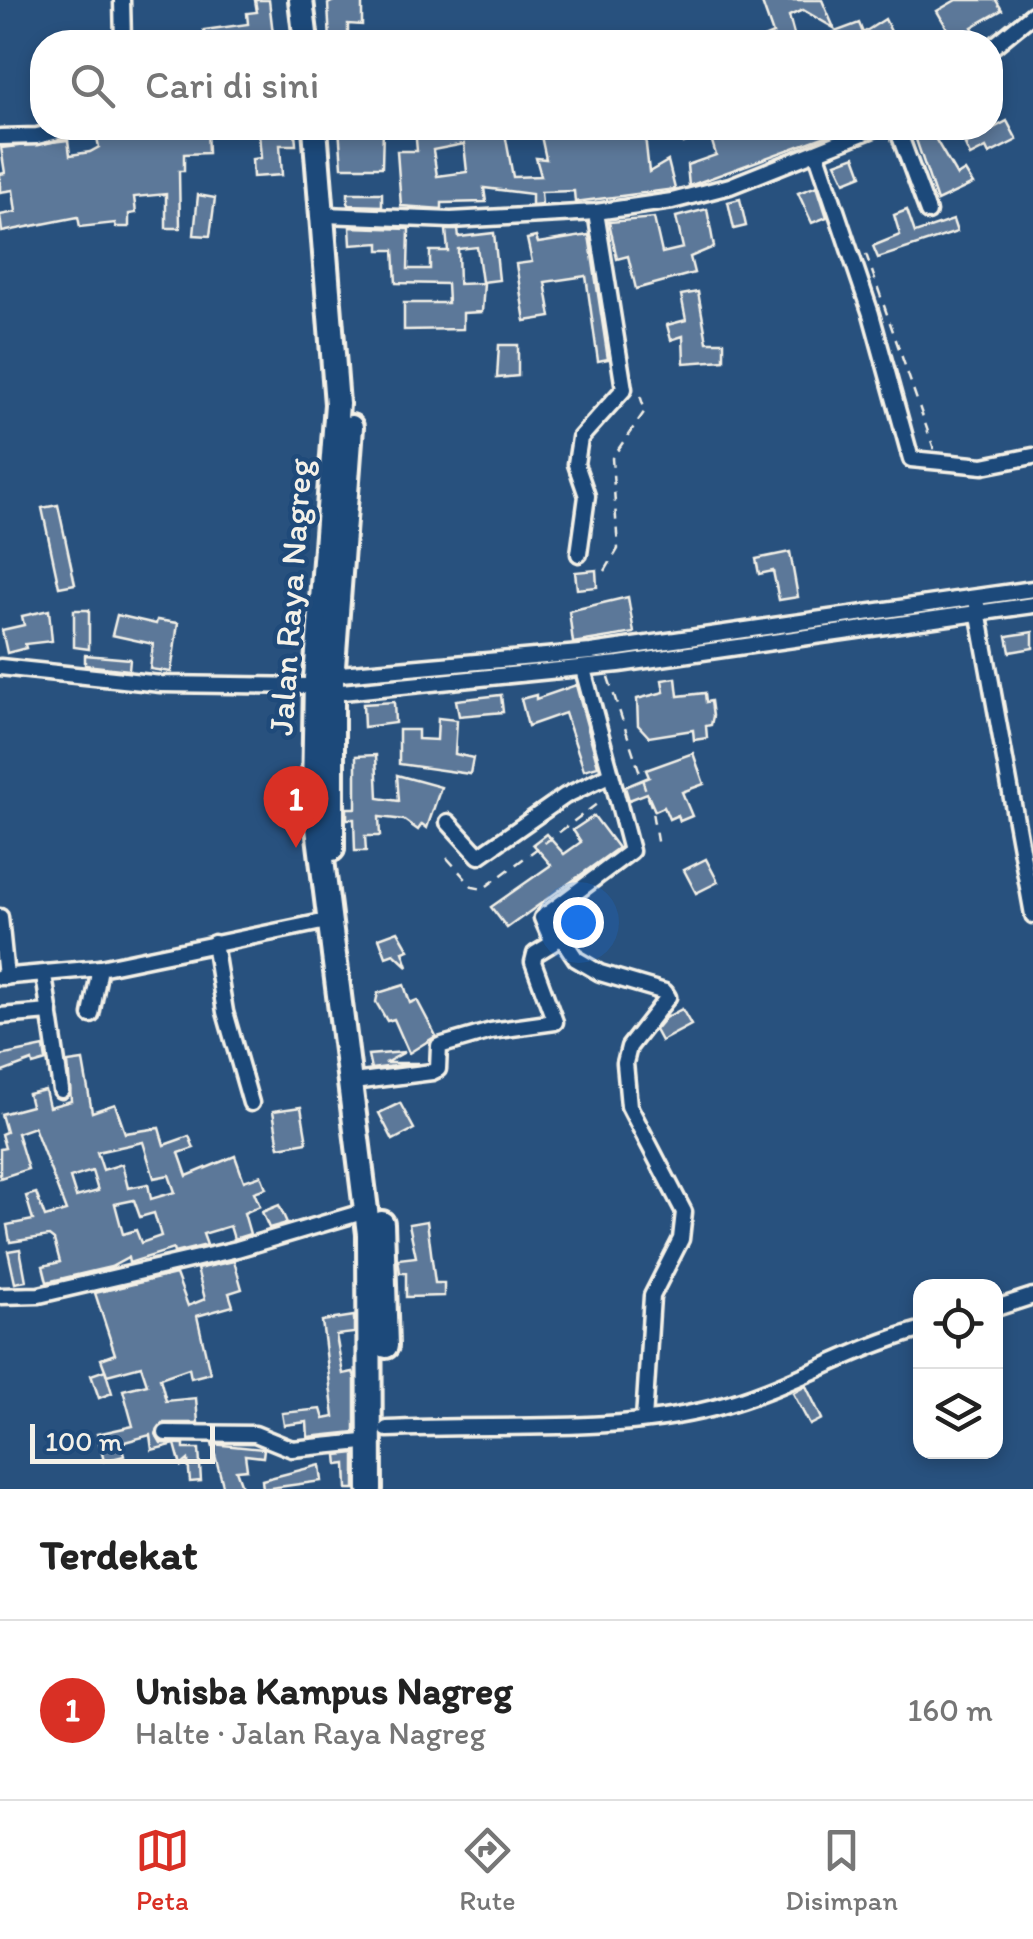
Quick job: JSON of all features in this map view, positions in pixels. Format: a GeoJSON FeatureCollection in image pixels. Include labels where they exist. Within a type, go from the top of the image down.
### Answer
{"type":"FeatureCollection","features":[{"type":"Feature","properties":{"kind":"highway"},"geometry":{"type":"LineString","coordinates":[[301,0],[305,30]]}},
{"type":"Feature","properties":{"kind":"highway"},"geometry":{"type":"LineString","coordinates":[[316,0],[319,30]]}},
{"type":"Feature","properties":{"kind":"highway","name":"Jalan Raya Nagreg"},"geometry":{"type":"LineString","coordinates":[[317,140],[332,215]]}},
{"type":"Feature","properties":{"kind":"highway","name":"Jalan Raya Nagreg"},"geometry":{"type":"LineString","coordinates":[[329,140],[337,404],[314,796],[366,1211],[386,1489]]}},
{"type":"Feature","properties":{"kind":"highway","name":"Jalan Raya Nagreg"},"geometry":{"type":"LineString","coordinates":[[321,684],[332,846],[384,1234],[380,1435],[370,1489]]}},
{"type":"Feature","properties":{"kind":"street"},"geometry":{"type":"LineString","coordinates":[[122,0],[123,30]]}},
{"type":"Feature","properties":{"kind":"street"},"geometry":{"type":"LineString","coordinates":[[1003,38],[1033,14]]}},
{"type":"Feature","properties":{"kind":"street"},"geometry":{"type":"LineString","coordinates":[[0,137],[30,136]]}},
{"type":"Feature","properties":{"kind":"street"},"geometry":{"type":"LineString","coordinates":[[332,215],[451,220],[596,212],[695,197],[849,140]]}},
{"type":"Feature","properties":{"kind":"street"},"geometry":{"type":"LineString","coordinates":[[902,140],[928,212]]}},
{"type":"Feature","properties":{"kind":"street"},"geometry":{"type":"LineString","coordinates":[[817,154],[876,332],[911,459],[983,466],[1033,456]]}},
{"type":"Feature","properties":{"kind":"street"},"geometry":{"type":"LineString","coordinates":[[579,554],[587,496],[576,464],[580,438],[624,388],[596,212]]}},
{"type":"Feature","properties":{"kind":"street"},"geometry":{"type":"LineString","coordinates":[[2,672],[161,684],[321,684],[559,672],[978,606],[1033,590]]}},
{"type":"Feature","properties":{"kind":"street"},"geometry":{"type":"LineString","coordinates":[[321,684],[978,606],[1033,606]]}},
{"type":"Feature","properties":{"kind":"street"},"geometry":{"type":"LineString","coordinates":[[978,606],[1033,915]]}},
{"type":"Feature","properties":{"kind":"street"},"geometry":{"type":"LineString","coordinates":[[559,656],[559,672]]}},
{"type":"Feature","properties":{"kind":"street"},"geometry":{"type":"LineString","coordinates":[[361,1081],[434,1072],[439,1046],[491,1031],[555,1022],[533,959],[553,943],[542,923],[546,914],[630,852],[583,668]]}},
{"type":"Feature","properties":{"kind":"street"},"geometry":{"type":"LineString","coordinates":[[448,822],[479,856],[566,796],[612,774]]}},
{"type":"Feature","properties":{"kind":"street"},"geometry":{"type":"LineString","coordinates":[[546,914],[576,959],[600,973],[665,992],[668,997],[629,1047],[625,1063],[629,1106],[684,1212],[680,1239],[652,1296],[644,1420]]}},
{"type":"Feature","properties":{"kind":"street"},"geometry":{"type":"LineString","coordinates":[[0,918],[3,977],[100,968],[327,921]]}},
{"type":"Feature","properties":{"kind":"street"},"geometry":{"type":"LineString","coordinates":[[214,944],[226,1012],[251,1102]]}},
{"type":"Feature","properties":{"kind":"street"},"geometry":{"type":"LineString","coordinates":[[92,1015],[100,968]]}},
{"type":"Feature","properties":{"kind":"street"},"geometry":{"type":"LineString","coordinates":[[44,974],[61,1090]]}},
{"type":"Feature","properties":{"kind":"street"},"geometry":{"type":"LineString","coordinates":[[0,1016],[50,1012]]}},
{"type":"Feature","properties":{"kind":"street"},"geometry":{"type":"LineString","coordinates":[[0,1296],[39,1295],[237,1248],[366,1211]]}},
{"type":"Feature","properties":{"kind":"street"},"geometry":{"type":"LineString","coordinates":[[1003,1306],[1033,1296]]}},
{"type":"Feature","properties":{"kind":"street"},"geometry":{"type":"LineString","coordinates":[[166,1433],[256,1434],[292,1448],[488,1424],[574,1426],[644,1420],[739,1402],[913,1333]]}},
{"type":"Feature","properties":{"kind":"path"},"geometry":{"type":"LineString","coordinates":[[865,252],[939,453]]}},
{"type":"Feature","properties":{"kind":"path"},"geometry":{"type":"LineString","coordinates":[[605,571],[618,549],[612,458],[645,410],[637,387]]}},
{"type":"Feature","properties":{"kind":"path"},"geometry":{"type":"LineString","coordinates":[[604,666],[650,806],[658,847]]}},
{"type":"Feature","properties":{"kind":"path"},"geometry":{"type":"LineString","coordinates":[[447,858],[473,887],[483,889],[615,790]]}},
{"type":"Feature","properties":{"kind":"building"},"geometry":{"type":"Polygon","coordinates":[[[255,0],[269,0],[273,30],[204,30],[248,24],[247,13],[257,12],[255,0]]]}},
{"type":"Feature","properties":{"kind":"building"},"geometry":{"type":"Polygon","coordinates":[[[336,0],[362,2],[362,25],[348,24],[348,30],[329,30],[328,4],[336,0]]]}},
{"type":"Feature","properties":{"kind":"building"},"geometry":{"type":"Polygon","coordinates":[[[761,0],[822,0],[834,28],[803,10],[789,16],[793,30],[772,30],[761,0]]]}},
{"type":"Feature","properties":{"kind":"building"},"geometry":{"type":"Polygon","coordinates":[[[956,0],[996,0],[1002,10],[972,27],[974,30],[948,30],[937,11],[956,0]]]}},
{"type":"Feature","properties":{"kind":"building"},"geometry":{"type":"Polygon","coordinates":[[[885,19],[890,30],[868,30],[885,19]]]}},
{"type":"Feature","properties":{"kind":"building"},"geometry":{"type":"Polygon","coordinates":[[[859,23],[862,30],[840,30],[859,23]]]}},
{"type":"Feature","properties":{"kind":"building"},"geometry":{"type":"Polygon","coordinates":[[[1007,121],[1017,140],[989,154],[986,148],[970,156],[965,145],[975,140],[1003,140],[1003,123],[1007,121]]]}},
{"type":"Feature","properties":{"kind":"building"},"geometry":{"type":"Polygon","coordinates":[[[68,140],[70,155],[99,147],[98,140],[207,140],[208,153],[184,154],[184,171],[179,171],[180,228],[166,228],[166,194],[134,197],[136,213],[129,214],[129,227],[116,227],[115,223],[80,227],[78,217],[2,232],[0,215],[16,212],[13,190],[0,192],[0,174],[5,173],[1,148],[68,140]]]}},
{"type":"Feature","properties":{"kind":"building"},"geometry":{"type":"Polygon","coordinates":[[[260,140],[296,140],[296,145],[280,145],[282,175],[253,177],[252,159],[261,158],[260,140]]]}},
{"type":"Feature","properties":{"kind":"building"},"geometry":{"type":"Polygon","coordinates":[[[340,140],[383,140],[382,167],[342,167],[340,140]]]}},
{"type":"Feature","properties":{"kind":"building"},"geometry":{"type":"Polygon","coordinates":[[[416,140],[506,140],[513,177],[541,176],[536,158],[546,159],[542,140],[645,140],[649,172],[668,161],[675,189],[575,202],[574,191],[541,192],[542,204],[532,205],[532,194],[484,188],[486,202],[442,203],[442,209],[401,206],[397,151],[417,151],[416,140]],[[464,144],[433,150],[437,176],[467,172],[464,144]]]}},
{"type":"Feature","properties":{"kind":"building"},"geometry":{"type":"Polygon","coordinates":[[[712,140],[815,140],[689,186],[687,165],[716,155],[712,140]]]}},
{"type":"Feature","properties":{"kind":"building"},"geometry":{"type":"Polygon","coordinates":[[[916,140],[936,140],[957,176],[965,171],[973,184],[937,201],[916,140]]]}},
{"type":"Feature","properties":{"kind":"building"},"geometry":{"type":"Polygon","coordinates":[[[855,156],[862,175],[845,182],[836,163],[855,156]]]}},
{"type":"Feature","properties":{"kind":"building"},"geometry":{"type":"Polygon","coordinates":[[[817,186],[827,217],[812,223],[798,193],[817,186]]]}},
{"type":"Feature","properties":{"kind":"building"},"geometry":{"type":"Polygon","coordinates":[[[348,193],[382,193],[382,206],[348,205],[348,193]]]}},
{"type":"Feature","properties":{"kind":"building"},"geometry":{"type":"Polygon","coordinates":[[[198,195],[215,198],[210,236],[194,235],[198,195]]]}},
{"type":"Feature","properties":{"kind":"building"},"geometry":{"type":"Polygon","coordinates":[[[740,199],[746,226],[734,229],[728,202],[740,199]]]}},
{"type":"Feature","properties":{"kind":"building"},"geometry":{"type":"Polygon","coordinates":[[[707,209],[714,247],[690,257],[694,273],[636,289],[628,256],[617,259],[609,222],[654,218],[662,253],[683,248],[676,217],[707,209]]]}},
{"type":"Feature","properties":{"kind":"building"},"geometry":{"type":"Polygon","coordinates":[[[907,210],[915,233],[953,220],[957,232],[878,258],[873,246],[900,235],[894,215],[907,210]]]}},
{"type":"Feature","properties":{"kind":"building"},"geometry":{"type":"Polygon","coordinates":[[[350,227],[409,229],[408,269],[430,269],[430,251],[448,251],[446,230],[458,230],[459,237],[494,233],[499,280],[482,282],[477,247],[458,249],[459,284],[484,283],[482,312],[463,313],[463,329],[404,330],[404,303],[448,303],[447,284],[396,283],[394,250],[379,250],[379,243],[351,245],[350,227]]]}},
{"type":"Feature","properties":{"kind":"building"},"geometry":{"type":"Polygon","coordinates":[[[589,235],[608,359],[598,361],[586,276],[545,282],[551,317],[525,321],[516,264],[532,262],[527,239],[536,237],[538,243],[589,235]]]}},
{"type":"Feature","properties":{"kind":"building"},"geometry":{"type":"Polygon","coordinates":[[[698,292],[707,342],[724,342],[724,360],[684,363],[683,336],[671,340],[667,325],[686,320],[681,295],[698,292]]]}},
{"type":"Feature","properties":{"kind":"building"},"geometry":{"type":"Polygon","coordinates":[[[499,345],[518,345],[518,376],[497,378],[499,345]]]}},
{"type":"Feature","properties":{"kind":"building"},"geometry":{"type":"Polygon","coordinates":[[[58,505],[75,584],[59,587],[42,508],[58,505]]]}},
{"type":"Feature","properties":{"kind":"building"},"geometry":{"type":"Polygon","coordinates":[[[790,552],[798,597],[779,600],[773,571],[759,574],[756,559],[790,552]]]}},
{"type":"Feature","properties":{"kind":"building"},"geometry":{"type":"Polygon","coordinates":[[[596,570],[597,587],[577,589],[575,572],[596,570]]]}},
{"type":"Feature","properties":{"kind":"building"},"geometry":{"type":"Polygon","coordinates":[[[628,597],[634,633],[573,643],[569,611],[628,597]]]}},
{"type":"Feature","properties":{"kind":"building"},"geometry":{"type":"Polygon","coordinates":[[[49,610],[52,641],[25,644],[26,648],[7,653],[2,630],[24,625],[22,616],[49,610]]]}},
{"type":"Feature","properties":{"kind":"building"},"geometry":{"type":"Polygon","coordinates":[[[74,610],[89,610],[89,649],[74,647],[74,610]]]}},
{"type":"Feature","properties":{"kind":"building"},"geometry":{"type":"Polygon","coordinates":[[[117,615],[156,624],[157,620],[178,623],[171,672],[150,669],[153,644],[112,635],[117,615]]]}},
{"type":"Feature","properties":{"kind":"building"},"geometry":{"type":"Polygon","coordinates":[[[1033,632],[1033,648],[1010,652],[1007,636],[1033,632]]]}},
{"type":"Feature","properties":{"kind":"building"},"geometry":{"type":"Polygon","coordinates":[[[85,655],[130,659],[129,670],[85,665],[85,655]]]}},
{"type":"Feature","properties":{"kind":"building"},"geometry":{"type":"Polygon","coordinates":[[[676,678],[678,696],[705,693],[706,702],[711,701],[713,716],[711,725],[706,726],[707,738],[694,740],[693,730],[649,737],[638,725],[637,699],[664,692],[662,680],[676,678]]]}},
{"type":"Feature","properties":{"kind":"building"},"geometry":{"type":"Polygon","coordinates":[[[576,685],[598,766],[584,770],[565,713],[528,726],[521,699],[536,695],[536,699],[576,685]]]}},
{"type":"Feature","properties":{"kind":"building"},"geometry":{"type":"Polygon","coordinates":[[[501,695],[503,712],[459,716],[456,700],[501,695]]]}},
{"type":"Feature","properties":{"kind":"building"},"geometry":{"type":"Polygon","coordinates":[[[394,702],[395,723],[364,727],[363,704],[394,702]]]}},
{"type":"Feature","properties":{"kind":"building"},"geometry":{"type":"Polygon","coordinates":[[[438,718],[457,720],[455,754],[473,758],[470,774],[399,764],[399,730],[418,730],[418,739],[437,740],[438,718]]]}},
{"type":"Feature","properties":{"kind":"building"},"geometry":{"type":"Polygon","coordinates":[[[693,753],[704,784],[682,792],[692,816],[680,821],[678,815],[669,819],[664,807],[655,811],[647,793],[629,800],[625,787],[649,777],[646,770],[693,753]]]}},
{"type":"Feature","properties":{"kind":"building"},"geometry":{"type":"Polygon","coordinates":[[[376,755],[378,798],[399,801],[397,775],[441,787],[427,828],[422,824],[418,830],[404,820],[379,817],[380,836],[365,836],[366,851],[355,851],[354,819],[347,819],[347,808],[356,808],[356,756],[376,755]]]}},
{"type":"Feature","properties":{"kind":"building"},"geometry":{"type":"Polygon","coordinates":[[[594,816],[618,848],[507,928],[491,907],[551,865],[533,844],[546,834],[564,854],[581,842],[573,830],[594,816]]]}},
{"type":"Feature","properties":{"kind":"building"},"geometry":{"type":"Polygon","coordinates":[[[706,859],[718,882],[696,893],[684,870],[706,859]]]}},
{"type":"Feature","properties":{"kind":"building"},"geometry":{"type":"Polygon","coordinates":[[[398,931],[409,950],[403,952],[408,967],[394,954],[386,957],[379,938],[398,931]]]}},
{"type":"Feature","properties":{"kind":"building"},"geometry":{"type":"Polygon","coordinates":[[[404,985],[410,1003],[417,1000],[436,1036],[409,1053],[394,1019],[387,1021],[376,1002],[378,993],[404,985]]]}},
{"type":"Feature","properties":{"kind":"building"},"geometry":{"type":"Polygon","coordinates":[[[682,1009],[691,1025],[661,1041],[655,1030],[665,1018],[682,1009]]]}},
{"type":"Feature","properties":{"kind":"building"},"geometry":{"type":"Polygon","coordinates":[[[44,1047],[46,1061],[33,1065],[32,1061],[0,1073],[0,1056],[44,1047]]]}},
{"type":"Feature","properties":{"kind":"building"},"geometry":{"type":"Polygon","coordinates":[[[405,1052],[385,1063],[419,1063],[371,1069],[368,1055],[405,1052]]]}},
{"type":"Feature","properties":{"kind":"building"},"geometry":{"type":"Polygon","coordinates":[[[83,1061],[92,1112],[115,1104],[125,1133],[159,1128],[164,1145],[189,1136],[194,1148],[179,1153],[187,1176],[235,1156],[244,1181],[261,1175],[266,1188],[254,1192],[260,1206],[244,1213],[250,1234],[234,1239],[230,1226],[203,1234],[207,1245],[174,1253],[173,1249],[129,1263],[128,1258],[111,1267],[47,1282],[43,1266],[60,1262],[54,1240],[49,1236],[10,1242],[7,1225],[33,1220],[26,1196],[36,1193],[45,1217],[66,1211],[34,1127],[17,1133],[28,1169],[0,1178],[0,1149],[5,1148],[1,1134],[6,1132],[1,1114],[31,1106],[28,1094],[45,1090],[49,1107],[71,1101],[68,1063],[83,1061]],[[143,1142],[97,1152],[103,1170],[122,1164],[128,1188],[148,1184],[151,1199],[175,1192],[169,1175],[154,1178],[143,1142]],[[92,1171],[70,1178],[76,1197],[98,1191],[92,1171]],[[134,1200],[115,1204],[123,1234],[136,1230],[141,1243],[161,1236],[154,1213],[140,1217],[134,1200]]]}},
{"type":"Feature","properties":{"kind":"building"},"geometry":{"type":"Polygon","coordinates":[[[400,1103],[414,1129],[393,1140],[379,1113],[400,1103]]]}},
{"type":"Feature","properties":{"kind":"building"},"geometry":{"type":"Polygon","coordinates":[[[301,1107],[307,1142],[279,1147],[273,1111],[301,1107]]]}},
{"type":"Feature","properties":{"kind":"building"},"geometry":{"type":"Polygon","coordinates":[[[279,1205],[287,1223],[269,1228],[262,1212],[279,1205]]]}},
{"type":"Feature","properties":{"kind":"building"},"geometry":{"type":"Polygon","coordinates":[[[427,1221],[435,1283],[444,1283],[444,1296],[406,1297],[406,1273],[400,1273],[398,1259],[416,1257],[409,1224],[427,1221]]]}},
{"type":"Feature","properties":{"kind":"building"},"geometry":{"type":"Polygon","coordinates":[[[20,1249],[26,1281],[15,1283],[8,1251],[20,1249]]]}},
{"type":"Feature","properties":{"kind":"building"},"geometry":{"type":"Polygon","coordinates":[[[234,1261],[242,1289],[229,1293],[233,1306],[197,1316],[210,1373],[191,1378],[189,1368],[160,1378],[166,1401],[196,1398],[198,1423],[162,1423],[156,1434],[161,1443],[184,1444],[184,1449],[199,1449],[201,1481],[190,1482],[188,1460],[181,1466],[175,1444],[152,1450],[150,1435],[121,1443],[124,1456],[104,1461],[97,1434],[133,1426],[123,1390],[147,1384],[141,1366],[107,1375],[101,1359],[115,1354],[95,1293],[176,1274],[188,1306],[205,1299],[197,1269],[234,1261]]]}},
{"type":"Feature","properties":{"kind":"building"},"geometry":{"type":"Polygon","coordinates":[[[354,1316],[354,1333],[336,1335],[343,1374],[353,1372],[355,1377],[355,1432],[308,1437],[307,1422],[284,1425],[282,1413],[321,1409],[324,1419],[334,1417],[322,1321],[354,1316]]]}},
{"type":"Feature","properties":{"kind":"building"},"geometry":{"type":"Polygon","coordinates":[[[105,1370],[112,1393],[99,1398],[91,1375],[105,1370]]]}},
{"type":"Feature","properties":{"kind":"building"},"geometry":{"type":"Polygon","coordinates":[[[806,1386],[822,1419],[810,1425],[793,1393],[806,1386]]]}},
{"type":"Feature","properties":{"kind":"building"},"geometry":{"type":"Polygon","coordinates":[[[212,1444],[264,1449],[263,1457],[245,1455],[247,1469],[236,1470],[243,1489],[224,1489],[212,1444]]]}},
{"type":"Feature","properties":{"kind":"building"},"geometry":{"type":"Polygon","coordinates":[[[355,1453],[355,1489],[347,1489],[346,1464],[338,1465],[337,1455],[355,1453]]]}},
{"type":"Feature","properties":{"kind":"building"},"geometry":{"type":"Polygon","coordinates":[[[320,1465],[322,1481],[263,1489],[262,1480],[320,1465]]]}},
{"type":"Feature","properties":{"kind":"place","name":"Unisba Kampus Nagreg"},"geometry":{"type":"Point","coordinates":[296,848]}}]}
